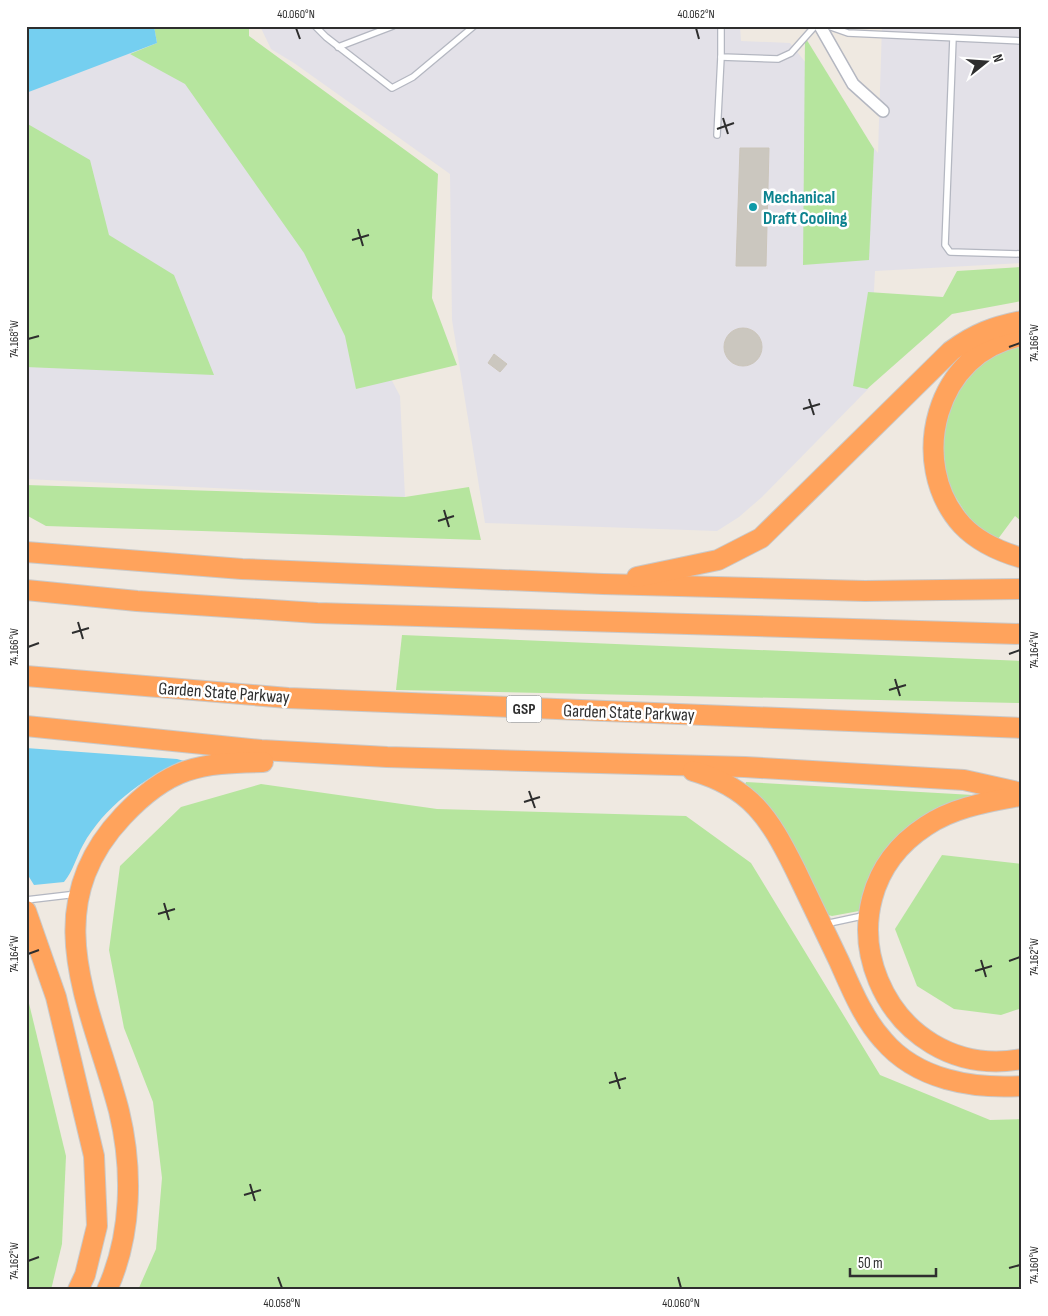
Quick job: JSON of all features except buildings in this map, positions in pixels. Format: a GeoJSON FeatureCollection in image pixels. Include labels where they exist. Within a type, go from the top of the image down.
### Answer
{"type":"FeatureCollection","features":[{"type":"Feature","properties":{"kind":"highway"},"geometry":{"type":"LineString","coordinates":[[603,584],[704,564],[729,555],[761,538],[951,351],[970,337],[991,328],[1022,321]]}},
{"type":"Feature","properties":{"kind":"highway"},"geometry":{"type":"LineString","coordinates":[[1022,336],[1000,342],[985,351],[971,360],[956,377],[939,406],[933,441],[935,466],[941,488],[959,521],[975,536],[990,545],[1022,558]]}},
{"type":"Feature","properties":{"kind":"highway"},"geometry":{"type":"LineString","coordinates":[[26,547],[57,555]]}},
{"type":"Feature","properties":{"kind":"highway"},"geometry":{"type":"LineString","coordinates":[[26,552],[242,569],[603,584],[864,591],[1022,589]]}},
{"type":"Feature","properties":{"kind":"highway"},"geometry":{"type":"LineString","coordinates":[[26,590],[137,601],[317,613],[1022,634]]}},
{"type":"Feature","properties":{"kind":"highway","name":"Garden State Parkway"},"geometry":{"type":"LineString","coordinates":[[26,676],[288,698],[1022,728]]}},
{"type":"Feature","properties":{"kind":"highway"},"geometry":{"type":"LineString","coordinates":[[26,726],[261,750],[387,757],[745,766],[964,780],[1022,794]]}},
{"type":"Feature","properties":{"kind":"highway"},"geometry":{"type":"LineString","coordinates":[[107,1290],[114,1274],[125,1227],[129,1175],[118,1111],[80,986],[75,922],[79,894],[99,847],[139,799],[178,774],[204,765],[222,762],[387,757]]}},
{"type":"Feature","properties":{"kind":"highway"},"geometry":{"type":"LineString","coordinates":[[669,765],[708,776],[734,788],[754,803],[780,841],[860,1006],[883,1041],[918,1067],[942,1078],[974,1086],[1022,1086]]}},
{"type":"Feature","properties":{"kind":"highway"},"geometry":{"type":"LineString","coordinates":[[1022,794],[951,813],[917,832],[900,848],[885,868],[875,890],[869,915],[871,958],[877,976],[890,1006],[910,1028],[944,1050],[960,1056],[991,1062],[1022,1059]]}},
{"type":"Feature","properties":{"kind":"highway"},"geometry":{"type":"LineString","coordinates":[[26,911],[56,997],[94,1156],[97,1226],[78,1290]]}},
{"type":"Feature","properties":{"kind":"street"},"geometry":{"type":"LineString","coordinates":[[820,26],[853,84],[883,111]]}},
{"type":"Feature","properties":{"kind":"lane"},"geometry":{"type":"LineString","coordinates":[[315,26],[338,47],[392,88],[413,77],[474,26]]}},
{"type":"Feature","properties":{"kind":"lane"},"geometry":{"type":"LineString","coordinates":[[338,47],[393,26]]}},
{"type":"Feature","properties":{"kind":"lane"},"geometry":{"type":"LineString","coordinates":[[717,135],[721,57],[720,26]]}},
{"type":"Feature","properties":{"kind":"lane"},"geometry":{"type":"LineString","coordinates":[[721,57],[778,59],[791,53],[815,26]]}},
{"type":"Feature","properties":{"kind":"lane"},"geometry":{"type":"LineString","coordinates":[[828,26],[848,33],[1022,41]]}},
{"type":"Feature","properties":{"kind":"lane"},"geometry":{"type":"LineString","coordinates":[[953,38],[945,244],[950,252],[1022,254]]}},
{"type":"Feature","properties":{"kind":"lane"},"geometry":{"type":"LineString","coordinates":[[26,900],[79,894]]}},
{"type":"Feature","properties":{"kind":"lane"},"geometry":{"type":"LineString","coordinates":[[822,925],[869,915]]}},
{"type":"Feature","properties":{"kind":"shaded area"},"geometry":{"type":"Polygon","coordinates":[[[26,26],[178,26],[339,280],[400,396],[405,497],[26,479],[26,26]]]}},
{"type":"Feature","properties":{"kind":"shaded area"},"geometry":{"type":"Polygon","coordinates":[[[260,26],[740,26],[741,41],[790,43],[878,153],[882,26],[992,26],[1022,28],[1022,263],[875,271],[869,388],[762,497],[739,517],[717,531],[485,523],[452,320],[450,174],[294,63],[271,49],[260,26]]]}},
{"type":"Feature","properties":{"kind":"green space"},"geometry":{"type":"Polygon","coordinates":[[[154,26],[249,26],[249,36],[438,174],[432,298],[457,365],[356,389],[345,336],[304,253],[185,84],[130,54],[157,43],[154,26]]]}},
{"type":"Feature","properties":{"kind":"green space"},"geometry":{"type":"Polygon","coordinates":[[[805,37],[874,149],[869,260],[803,265],[805,37]]]}},
{"type":"Feature","properties":{"kind":"green space"},"geometry":{"type":"Polygon","coordinates":[[[26,123],[90,160],[109,235],[174,275],[214,375],[26,367],[26,123]]]}},
{"type":"Feature","properties":{"kind":"green space"},"geometry":{"type":"Polygon","coordinates":[[[1022,267],[1022,301],[952,314],[867,389],[853,386],[868,292],[943,297],[957,271],[1022,267]]]}},
{"type":"Feature","properties":{"kind":"green space"},"geometry":{"type":"Polygon","coordinates":[[[1022,344],[1022,522],[1015,516],[998,539],[983,531],[970,520],[946,482],[939,434],[966,375],[1000,351],[1022,344]]]}},
{"type":"Feature","properties":{"kind":"green space"},"geometry":{"type":"Polygon","coordinates":[[[26,485],[405,497],[469,487],[481,540],[46,526],[26,515],[26,485]]]}},
{"type":"Feature","properties":{"kind":"green space"},"geometry":{"type":"Polygon","coordinates":[[[402,635],[1022,661],[1022,703],[396,690],[402,635]]]}},
{"type":"Feature","properties":{"kind":"green space"},"geometry":{"type":"Polygon","coordinates":[[[746,782],[973,795],[973,798],[926,816],[901,834],[883,856],[859,911],[832,916],[828,915],[782,827],[759,797],[745,785],[746,782]]]}},
{"type":"Feature","properties":{"kind":"green space"},"geometry":{"type":"Polygon","coordinates":[[[261,784],[437,809],[686,816],[751,863],[880,1075],[990,1120],[1022,1119],[1022,1290],[138,1290],[156,1249],[162,1178],[153,1102],[124,1028],[109,950],[120,866],[181,807],[261,784]]]}},
{"type":"Feature","properties":{"kind":"green space"},"geometry":{"type":"Polygon","coordinates":[[[942,855],[1022,864],[1022,1008],[1001,1015],[954,1009],[917,986],[895,929],[942,855]]]}},
{"type":"Feature","properties":{"kind":"green space"},"geometry":{"type":"Polygon","coordinates":[[[26,991],[66,1156],[62,1244],[51,1290],[26,1290],[26,991]]]}},
{"type":"Feature","properties":{"kind":"water"},"geometry":{"type":"Polygon","coordinates":[[[26,26],[154,26],[157,43],[26,93],[26,26]]]}},
{"type":"Feature","properties":{"kind":"water"},"geometry":{"type":"Polygon","coordinates":[[[26,748],[184,761],[140,785],[126,795],[102,818],[83,845],[64,882],[34,885],[26,872],[26,748]]]}},
{"type":"Feature","properties":{"kind":"waterway"},"geometry":{"type":"LineString","coordinates":[[26,1286],[28,1290]]}},
{"type":"Feature","properties":{"kind":"place","name":"Mechanical Draft Cooling"},"geometry":{"type":"Point","coordinates":[753,207]}}]}
